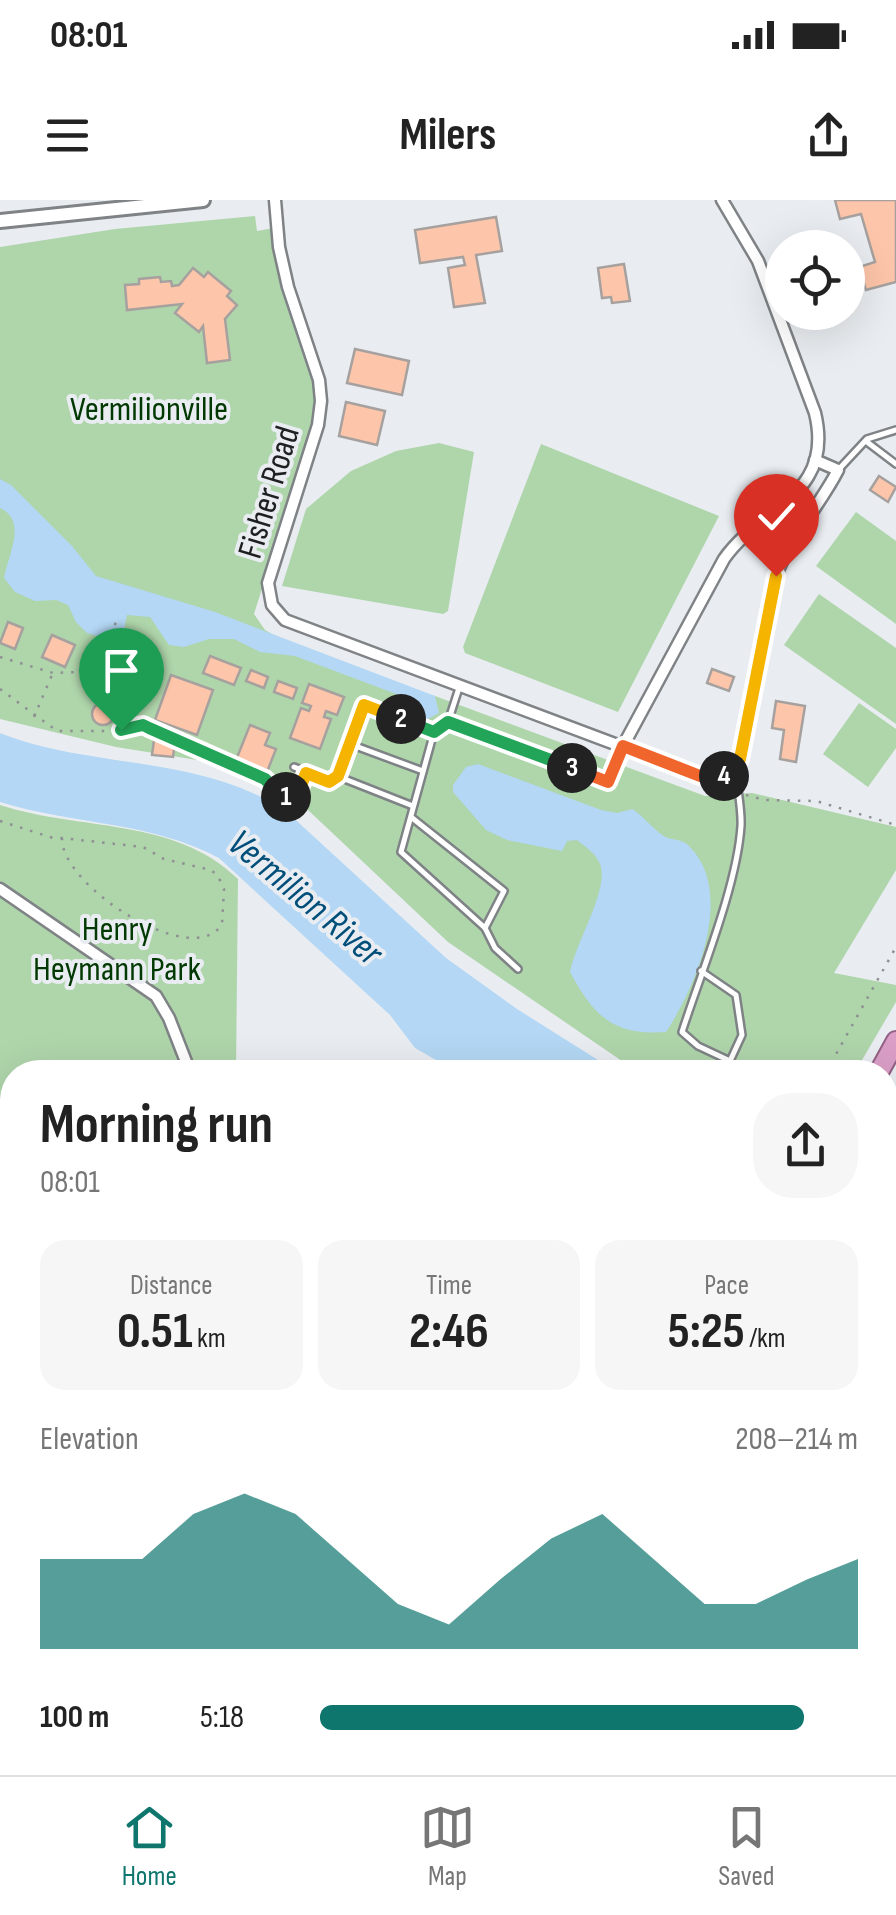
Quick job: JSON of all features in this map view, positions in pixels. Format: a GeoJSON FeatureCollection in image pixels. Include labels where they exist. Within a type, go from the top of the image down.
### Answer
{"type":"FeatureCollection","features":[{"type":"Feature","properties":{"kind":"street"},"geometry":{"type":"LineString","coordinates":[[0,221],[116,204],[203,200]]}},
{"type":"Feature","properties":{"kind":"street","name":"Fisher Road"},"geometry":{"type":"LineString","coordinates":[[275,200],[279,248],[320,380],[321,400],[318,426],[270,575],[268,591],[279,616],[708,778],[723,777],[736,768]]}},
{"type":"Feature","properties":{"kind":"street"},"geometry":{"type":"LineString","coordinates":[[623,746],[724,558],[744,536],[798,492],[816,460],[820,438],[815,413],[758,261],[722,200]]}},
{"type":"Feature","properties":{"kind":"street"},"geometry":{"type":"LineString","coordinates":[[736,768],[776,576],[784,554],[818,507],[838,470],[816,460]]}},
{"type":"Feature","properties":{"kind":"street"},"geometry":{"type":"LineString","coordinates":[[0,889],[156,996],[185,1060]]}},
{"type":"Feature","properties":{"kind":"lane"},"geometry":{"type":"LineString","coordinates":[[838,470],[866,441],[896,430]]}},
{"type":"Feature","properties":{"kind":"lane"},"geometry":{"type":"LineString","coordinates":[[866,441],[896,464]]}},
{"type":"Feature","properties":{"kind":"lane"},"geometry":{"type":"LineString","coordinates":[[460,686],[448,722],[434,732],[401,852],[485,928],[495,948],[518,969]]}},
{"type":"Feature","properties":{"kind":"lane"},"geometry":{"type":"LineString","coordinates":[[294,768],[329,782],[338,776],[364,705],[434,732]]}},
{"type":"Feature","properties":{"kind":"lane"},"geometry":{"type":"LineString","coordinates":[[448,722],[608,782],[623,746]]}},
{"type":"Feature","properties":{"kind":"lane"},"geometry":{"type":"LineString","coordinates":[[350,744],[424,771]]}},
{"type":"Feature","properties":{"kind":"lane"},"geometry":{"type":"LineString","coordinates":[[702,971],[736,995],[742,1035],[730,1060],[698,1046],[682,1032],[734,856],[740,826],[736,768]]}},
{"type":"Feature","properties":{"kind":"lane"},"geometry":{"type":"LineString","coordinates":[[338,776],[414,807]]}},
{"type":"Feature","properties":{"kind":"lane"},"geometry":{"type":"LineString","coordinates":[[410,818],[504,891],[485,928]]}},
{"type":"Feature","properties":{"kind":"path"},"geometry":{"type":"LineString","coordinates":[[98,666],[116,622]]}},
{"type":"Feature","properties":{"kind":"path"},"geometry":{"type":"LineString","coordinates":[[0,658],[53,674],[98,666]]}},
{"type":"Feature","properties":{"kind":"path"},"geometry":{"type":"LineString","coordinates":[[98,666],[110,678],[124,682],[122,689],[135,726]]}},
{"type":"Feature","properties":{"kind":"path"},"geometry":{"type":"LineString","coordinates":[[34,716],[53,674]]}},
{"type":"Feature","properties":{"kind":"path"},"geometry":{"type":"LineString","coordinates":[[0,689],[57,731],[149,728],[265,779],[283,798],[298,793],[306,773]]}},
{"type":"Feature","properties":{"kind":"path"},"geometry":{"type":"LineString","coordinates":[[738,793],[765,800],[816,801],[896,825]]}},
{"type":"Feature","properties":{"kind":"path"},"geometry":{"type":"LineString","coordinates":[[0,821],[62,838],[143,847],[164,859],[211,870],[224,889],[218,932],[199,938],[170,932],[115,908],[78,875],[64,854],[62,838]]}},
{"type":"Feature","properties":{"kind":"path"},"geometry":{"type":"LineString","coordinates":[[833,1060],[896,947]]}},
{"type":"Feature","properties":{"kind":"green space","name":"Vermilionville"},"geometry":{"type":"Polygon","coordinates":[[[255,216],[257,231],[274,228],[284,291],[311,366],[315,400],[311,434],[254,614],[265,630],[346,675],[435,696],[705,796],[752,793],[896,827],[896,870],[834,973],[896,985],[896,1002],[862,1060],[620,1060],[448,942],[291,794],[216,763],[116,747],[0,719],[0,247],[115,229],[255,216]]]}},
{"type":"Feature","properties":{"kind":"green space"},"geometry":{"type":"Polygon","coordinates":[[[439,443],[474,452],[448,611],[443,614],[282,586],[306,509],[351,471],[396,451],[439,443]]]}},
{"type":"Feature","properties":{"kind":"green space"},"geometry":{"type":"Polygon","coordinates":[[[541,444],[719,516],[618,712],[465,653],[463,647],[541,444]]]}},
{"type":"Feature","properties":{"kind":"green space"},"geometry":{"type":"Polygon","coordinates":[[[856,512],[896,541],[896,624],[816,566],[856,512]]]}},
{"type":"Feature","properties":{"kind":"green space"},"geometry":{"type":"Polygon","coordinates":[[[819,594],[896,648],[896,724],[784,645],[819,594]]]}},
{"type":"Feature","properties":{"kind":"green space"},"geometry":{"type":"Polygon","coordinates":[[[859,703],[896,729],[896,748],[868,787],[823,754],[859,703]]]}},
{"type":"Feature","properties":{"kind":"green space","name":"Henry Heymann Park"},"geometry":{"type":"Polygon","coordinates":[[[0,805],[156,835],[213,859],[238,879],[236,1060],[0,1060],[0,805]]]}},
{"type":"Feature","properties":{"kind":"water"},"geometry":{"type":"Polygon","coordinates":[[[0,479],[11,485],[72,546],[96,576],[215,612],[435,696],[439,713],[426,720],[415,701],[295,656],[260,652],[234,639],[209,639],[184,647],[169,645],[150,617],[127,615],[124,630],[110,640],[87,633],[68,605],[56,600],[35,601],[15,592],[4,578],[15,530],[13,521],[0,508],[0,479]]]}},
{"type":"Feature","properties":{"kind":"water","name":"Vermilion River"},"geometry":{"type":"Polygon","coordinates":[[[0,733],[72,753],[183,771],[254,793],[287,812],[446,958],[598,1060],[436,1060],[415,1048],[390,1015],[219,858],[139,830],[0,802],[0,733]]]}},
{"type":"Feature","properties":{"kind":"water"},"geometry":{"type":"Polygon","coordinates":[[[478,764],[601,810],[617,813],[633,809],[662,835],[686,843],[703,865],[709,888],[706,939],[689,990],[666,1032],[619,1026],[607,1020],[588,1000],[570,972],[600,887],[600,864],[577,840],[567,841],[562,851],[507,840],[486,830],[453,792],[453,785],[466,767],[478,764]]]}},
{"type":"Feature","properties":{"kind":"building"},"geometry":{"type":"Polygon","coordinates":[[[835,200],[896,200],[896,282],[866,290],[865,265],[875,262],[861,214],[840,219],[835,200]]]}},
{"type":"Feature","properties":{"kind":"building"},"geometry":{"type":"Polygon","coordinates":[[[496,217],[502,251],[476,255],[485,303],[454,307],[448,268],[465,265],[463,257],[420,263],[415,230],[496,217]]]}},
{"type":"Feature","properties":{"kind":"building"},"geometry":{"type":"Polygon","coordinates":[[[624,264],[630,301],[612,303],[611,297],[602,298],[598,268],[624,264]]]}},
{"type":"Feature","properties":{"kind":"building"},"geometry":{"type":"Polygon","coordinates":[[[193,268],[204,277],[208,272],[231,291],[227,296],[237,305],[225,319],[230,360],[207,363],[203,326],[199,332],[175,313],[182,304],[127,310],[125,285],[160,277],[161,282],[179,285],[193,268]]]}},
{"type":"Feature","properties":{"kind":"building"},"geometry":{"type":"Polygon","coordinates":[[[355,349],[409,361],[402,395],[347,383],[355,349]]]}},
{"type":"Feature","properties":{"kind":"building"},"geometry":{"type":"Polygon","coordinates":[[[346,402],[385,411],[377,445],[339,436],[346,402]]]}},
{"type":"Feature","properties":{"kind":"building"},"geometry":{"type":"Polygon","coordinates":[[[879,476],[896,487],[888,502],[870,490],[879,476]]]}},
{"type":"Feature","properties":{"kind":"building"},"geometry":{"type":"Polygon","coordinates":[[[8,622],[23,628],[15,649],[0,643],[8,622]]]}},
{"type":"Feature","properties":{"kind":"building"},"geometry":{"type":"Polygon","coordinates":[[[52,635],[75,645],[65,667],[42,657],[52,635]]]}},
{"type":"Feature","properties":{"kind":"building"},"geometry":{"type":"Polygon","coordinates":[[[210,656],[241,668],[234,685],[203,673],[210,656]]]}},
{"type":"Feature","properties":{"kind":"building"},"geometry":{"type":"Polygon","coordinates":[[[113,657],[129,663],[124,678],[108,672],[113,657]]]}},
{"type":"Feature","properties":{"kind":"building"},"geometry":{"type":"Polygon","coordinates":[[[712,669],[734,677],[729,691],[707,683],[712,669]]]}},
{"type":"Feature","properties":{"kind":"building"},"geometry":{"type":"Polygon","coordinates":[[[251,670],[268,677],[264,688],[246,681],[251,670]]]}},
{"type":"Feature","properties":{"kind":"building"},"geometry":{"type":"Polygon","coordinates":[[[132,673],[144,677],[138,693],[126,689],[132,673]]]}},
{"type":"Feature","properties":{"kind":"building"},"geometry":{"type":"Polygon","coordinates":[[[171,675],[213,690],[197,735],[155,720],[171,675]]]}},
{"type":"Feature","properties":{"kind":"building"},"geometry":{"type":"Polygon","coordinates":[[[278,681],[297,688],[293,699],[274,692],[278,681]]]}},
{"type":"Feature","properties":{"kind":"building"},"geometry":{"type":"Polygon","coordinates":[[[309,684],[344,697],[337,715],[326,711],[324,717],[331,719],[320,749],[290,738],[301,708],[309,711],[311,706],[302,703],[309,684]]]}},
{"type":"Feature","properties":{"kind":"building"},"geometry":{"type":"Polygon","coordinates":[[[776,701],[805,706],[796,762],[780,759],[784,730],[772,728],[776,701]]]}},
{"type":"Feature","properties":{"kind":"building"},"geometry":{"type":"Polygon","coordinates":[[[103,703],[114,714],[103,725],[92,714],[103,703]]]}},
{"type":"Feature","properties":{"kind":"building"},"geometry":{"type":"Polygon","coordinates":[[[250,725],[270,733],[265,745],[276,749],[267,772],[236,760],[250,725]]]}},
{"type":"Feature","properties":{"kind":"building"},"geometry":{"type":"Polygon","coordinates":[[[154,740],[175,742],[173,757],[152,755],[154,740]]]}},
{"type":"Feature","properties":{"kind":"route"},"geometry":{"type":"LineString","coordinates":[[121,730],[143,725],[265,779],[283,798],[298,793],[306,773],[329,782],[338,776],[364,705],[434,732],[448,722],[608,782],[623,746],[700,776],[723,777],[735,769],[740,759],[776,576]]}}]}
